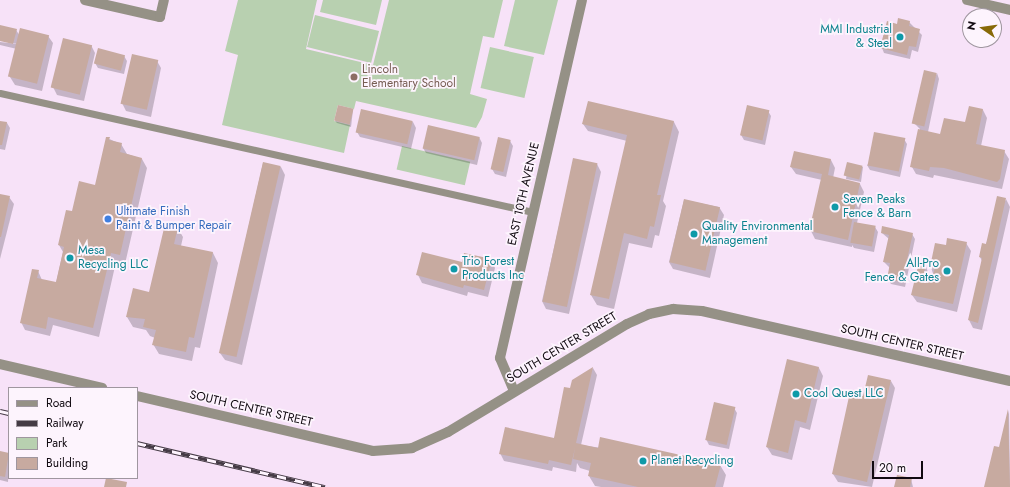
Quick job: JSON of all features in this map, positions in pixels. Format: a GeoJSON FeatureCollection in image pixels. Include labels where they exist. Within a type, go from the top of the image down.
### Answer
{"type":"FeatureCollection","features":[{"type":"Feature","properties":{"kind":"street"},"geometry":{"type":"LineString","coordinates":[[85,0],[160,17],[164,0]]}},
{"type":"Feature","properties":{"kind":"street","name":"EAST 10TH AVENUE"},"geometry":{"type":"LineString","coordinates":[[514,391],[500,358],[582,0]]}},
{"type":"Feature","properties":{"kind":"street"},"geometry":{"type":"LineString","coordinates":[[967,0],[1010,10]]}},
{"type":"Feature","properties":{"kind":"street","name":"SOUTH CENTER STREET"},"geometry":{"type":"LineString","coordinates":[[138,396],[365,449],[394,451],[412,448],[432,441],[627,324],[649,314],[673,309],[702,311],[1010,382]]}},
{"type":"Feature","properties":{"kind":"street"},"geometry":{"type":"LineString","coordinates":[[0,364],[98,387]]}},
{"type":"Feature","properties":{"kind":"lane"},"geometry":{"type":"LineString","coordinates":[[0,93],[533,212]]}},
{"type":"Feature","properties":{"kind":"green space"},"geometry":{"type":"Polygon","coordinates":[[[238,0],[317,0],[306,49],[373,65],[389,0],[503,0],[494,38],[483,36],[470,94],[487,99],[482,117],[476,128],[356,101],[354,109],[338,105],[334,121],[350,125],[344,153],[222,125],[238,55],[225,51],[238,0]]]}},
{"type":"Feature","properties":{"kind":"green space"},"geometry":{"type":"Polygon","coordinates":[[[323,0],[382,0],[376,25],[320,12],[323,0]]]}},
{"type":"Feature","properties":{"kind":"green space"},"geometry":{"type":"Polygon","coordinates":[[[515,0],[558,0],[544,55],[504,46],[515,0]]]}},
{"type":"Feature","properties":{"kind":"green space"},"geometry":{"type":"Polygon","coordinates":[[[315,15],[379,31],[371,63],[307,47],[315,15]]]}},
{"type":"Feature","properties":{"kind":"green space"},"geometry":{"type":"Polygon","coordinates":[[[490,47],[534,57],[524,98],[481,88],[490,47]]]}},
{"type":"Feature","properties":{"kind":"green space"},"geometry":{"type":"Polygon","coordinates":[[[402,146],[470,162],[465,185],[397,169],[402,146]]]}},
{"type":"Feature","properties":{"kind":"building","name":"MMI Industrial & Steel"},"geometry":{"type":"Polygon","coordinates":[[[898,18],[910,21],[909,26],[920,29],[916,47],[909,46],[907,55],[880,48],[887,21],[897,24],[898,18]]]}},
{"type":"Feature","properties":{"kind":"building"},"geometry":{"type":"Polygon","coordinates":[[[0,25],[17,29],[13,44],[0,41],[0,25]]]}},
{"type":"Feature","properties":{"kind":"building"},"geometry":{"type":"Polygon","coordinates":[[[20,28],[49,35],[37,84],[8,77],[20,28]]]}},
{"type":"Feature","properties":{"kind":"building"},"geometry":{"type":"Polygon","coordinates":[[[63,38],[92,45],[80,95],[51,87],[63,38]]]}},
{"type":"Feature","properties":{"kind":"building"},"geometry":{"type":"Polygon","coordinates":[[[98,48],[125,55],[121,71],[94,63],[98,48]]]}},
{"type":"Feature","properties":{"kind":"building"},"geometry":{"type":"Polygon","coordinates":[[[132,54],[158,60],[147,110],[121,104],[132,54]]]}},
{"type":"Feature","properties":{"kind":"building"},"geometry":{"type":"Polygon","coordinates":[[[924,70],[937,73],[924,127],[912,124],[924,70]]]}},
{"type":"Feature","properties":{"kind":"building"},"geometry":{"type":"Polygon","coordinates":[[[588,101],[674,121],[657,195],[661,195],[654,227],[650,226],[647,239],[624,233],[609,299],[590,295],[627,135],[582,124],[588,101]]]}},
{"type":"Feature","properties":{"kind":"building"},"geometry":{"type":"Polygon","coordinates":[[[338,105],[354,109],[350,124],[334,121],[338,105]]]}},
{"type":"Feature","properties":{"kind":"building"},"geometry":{"type":"Polygon","coordinates":[[[747,105],[769,110],[762,140],[740,135],[747,105]]]}},
{"type":"Feature","properties":{"kind":"building"},"geometry":{"type":"Polygon","coordinates":[[[969,106],[983,109],[976,144],[1005,150],[1000,179],[997,182],[944,168],[930,167],[929,171],[910,167],[918,129],[940,134],[944,118],[965,122],[969,106]]]}},
{"type":"Feature","properties":{"kind":"building"},"geometry":{"type":"Polygon","coordinates":[[[361,109],[413,121],[407,144],[356,132],[361,109]]]}},
{"type":"Feature","properties":{"kind":"building"},"geometry":{"type":"Polygon","coordinates":[[[0,121],[7,122],[2,145],[0,145],[0,121]]]}},
{"type":"Feature","properties":{"kind":"building"},"geometry":{"type":"Polygon","coordinates":[[[428,125],[480,137],[474,160],[423,148],[428,125]]]}},
{"type":"Feature","properties":{"kind":"building"},"geometry":{"type":"Polygon","coordinates":[[[874,132],[905,138],[899,171],[868,165],[874,132]]]}},
{"type":"Feature","properties":{"kind":"building","name":"Ultimate Finish Paint & Bumper Repair"},"geometry":{"type":"Polygon","coordinates":[[[106,137],[110,137],[109,140],[122,143],[120,152],[142,158],[120,255],[111,253],[93,328],[48,317],[46,329],[20,323],[32,269],[39,270],[37,278],[56,282],[64,247],[58,245],[66,210],[72,211],[79,181],[95,185],[106,137]]]}},
{"type":"Feature","properties":{"kind":"building"},"geometry":{"type":"Polygon","coordinates":[[[498,137],[511,140],[503,172],[491,169],[498,137]]]}},
{"type":"Feature","properties":{"kind":"building","name":"Seven Peaks Fence & Barn"},"geometry":{"type":"Polygon","coordinates":[[[794,151],[831,159],[828,175],[860,183],[848,240],[809,231],[822,174],[790,167],[794,151]]]}},
{"type":"Feature","properties":{"kind":"building"},"geometry":{"type":"Polygon","coordinates":[[[573,158],[597,163],[567,307],[542,302],[573,158]]]}},
{"type":"Feature","properties":{"kind":"building"},"geometry":{"type":"Polygon","coordinates":[[[263,162],[281,166],[236,357],[219,353],[263,162]]]}},
{"type":"Feature","properties":{"kind":"building"},"geometry":{"type":"Polygon","coordinates":[[[847,162],[863,166],[859,179],[844,176],[847,162]]]}},
{"type":"Feature","properties":{"kind":"building"},"geometry":{"type":"Polygon","coordinates":[[[0,194],[10,196],[1,237],[0,237],[0,194]]]}},
{"type":"Feature","properties":{"kind":"building"},"geometry":{"type":"Polygon","coordinates":[[[997,196],[1006,198],[978,323],[968,320],[982,258],[979,257],[982,243],[986,244],[997,196]]]}},
{"type":"Feature","properties":{"kind":"building","name":"Quality Environmental Management"},"geometry":{"type":"Polygon","coordinates":[[[684,199],[720,207],[705,271],[669,262],[684,199]]]}},
{"type":"Feature","properties":{"kind":"building"},"geometry":{"type":"Polygon","coordinates":[[[854,222],[876,226],[872,247],[850,243],[854,222]]]}},
{"type":"Feature","properties":{"kind":"building"},"geometry":{"type":"Polygon","coordinates":[[[165,224],[178,227],[174,244],[213,252],[194,338],[189,337],[186,352],[152,345],[156,330],[143,327],[145,319],[126,317],[133,288],[149,292],[165,224]]]}},
{"type":"Feature","properties":{"kind":"building"},"geometry":{"type":"Polygon","coordinates":[[[882,226],[913,233],[902,282],[887,279],[890,263],[883,262],[889,235],[881,233],[882,226]]]}},
{"type":"Feature","properties":{"kind":"building","name":"All-Pro Fence & Gates"},"geometry":{"type":"Polygon","coordinates":[[[947,238],[967,242],[953,304],[911,295],[919,262],[926,264],[924,273],[933,275],[935,268],[930,267],[935,243],[946,245],[947,238]]]}},
{"type":"Feature","properties":{"kind":"building","name":"Trio Forest Products Inc"},"geometry":{"type":"Polygon","coordinates":[[[422,252],[462,262],[464,253],[492,259],[484,290],[464,285],[463,288],[416,275],[422,252]]]}},
{"type":"Feature","properties":{"kind":"building","name":"Cool Quest LLC"},"geometry":{"type":"Polygon","coordinates":[[[787,359],[819,367],[806,423],[795,420],[788,453],[766,447],[787,359]]]}},
{"type":"Feature","properties":{"kind":"building"},"geometry":{"type":"Polygon","coordinates":[[[593,367],[576,443],[598,448],[600,437],[721,464],[715,487],[638,487],[588,476],[591,463],[573,459],[575,448],[571,465],[549,460],[548,464],[499,454],[505,427],[554,438],[564,387],[570,388],[572,380],[593,367]]]}},
{"type":"Feature","properties":{"kind":"building"},"geometry":{"type":"Polygon","coordinates":[[[868,375],[891,380],[867,482],[832,474],[850,392],[863,396],[868,375]]]}},
{"type":"Feature","properties":{"kind":"building"},"geometry":{"type":"Polygon","coordinates":[[[714,402],[735,407],[727,445],[705,440],[714,402]]]}},
{"type":"Feature","properties":{"kind":"building"},"geometry":{"type":"Polygon","coordinates":[[[1008,409],[1010,487],[984,487],[994,446],[999,447],[1008,409]]]}},
{"type":"Feature","properties":{"kind":"building"},"geometry":{"type":"Polygon","coordinates":[[[0,451],[8,453],[8,459],[5,477],[0,476],[0,451]]]}},
{"type":"Feature","properties":{"kind":"building"},"geometry":{"type":"Polygon","coordinates":[[[897,475],[912,478],[910,487],[894,487],[897,475]]]}},
{"type":"Feature","properties":{"kind":"building"},"geometry":{"type":"Polygon","coordinates":[[[106,479],[127,482],[126,487],[104,487],[106,479]]]}},
{"type":"Feature","properties":{"kind":"railway"},"geometry":{"type":"LineString","coordinates":[[0,411],[8,413]]}},
{"type":"Feature","properties":{"kind":"railway"},"geometry":{"type":"LineString","coordinates":[[138,443],[325,487]]}},
{"type":"Feature","properties":{"kind":"place","name":"MMI Industrial & Steel"},"geometry":{"type":"Point","coordinates":[900,37]}},
{"type":"Feature","properties":{"kind":"place","name":"Lincoln Elementary School"},"geometry":{"type":"Point","coordinates":[354,77]}},
{"type":"Feature","properties":{"kind":"place","name":"Seven Peaks Fence & Barn"},"geometry":{"type":"Point","coordinates":[835,207]}},
{"type":"Feature","properties":{"kind":"place","name":"Ultimate Finish Paint & Bumper Repair"},"geometry":{"type":"Point","coordinates":[108,219]}},
{"type":"Feature","properties":{"kind":"place","name":"Quality Environmental Management"},"geometry":{"type":"Point","coordinates":[694,234]}},
{"type":"Feature","properties":{"kind":"place","name":"Mesa Recycling LLC"},"geometry":{"type":"Point","coordinates":[70,258]}},
{"type":"Feature","properties":{"kind":"place","name":"Trio Forest Products Inc"},"geometry":{"type":"Point","coordinates":[454,269]}},
{"type":"Feature","properties":{"kind":"place","name":"All-Pro Fence & Gates"},"geometry":{"type":"Point","coordinates":[947,271]}},
{"type":"Feature","properties":{"kind":"place","name":"Cool Quest LLC"},"geometry":{"type":"Point","coordinates":[796,394]}},
{"type":"Feature","properties":{"kind":"place","name":"Planet Recycling"},"geometry":{"type":"Point","coordinates":[643,461]}}]}
